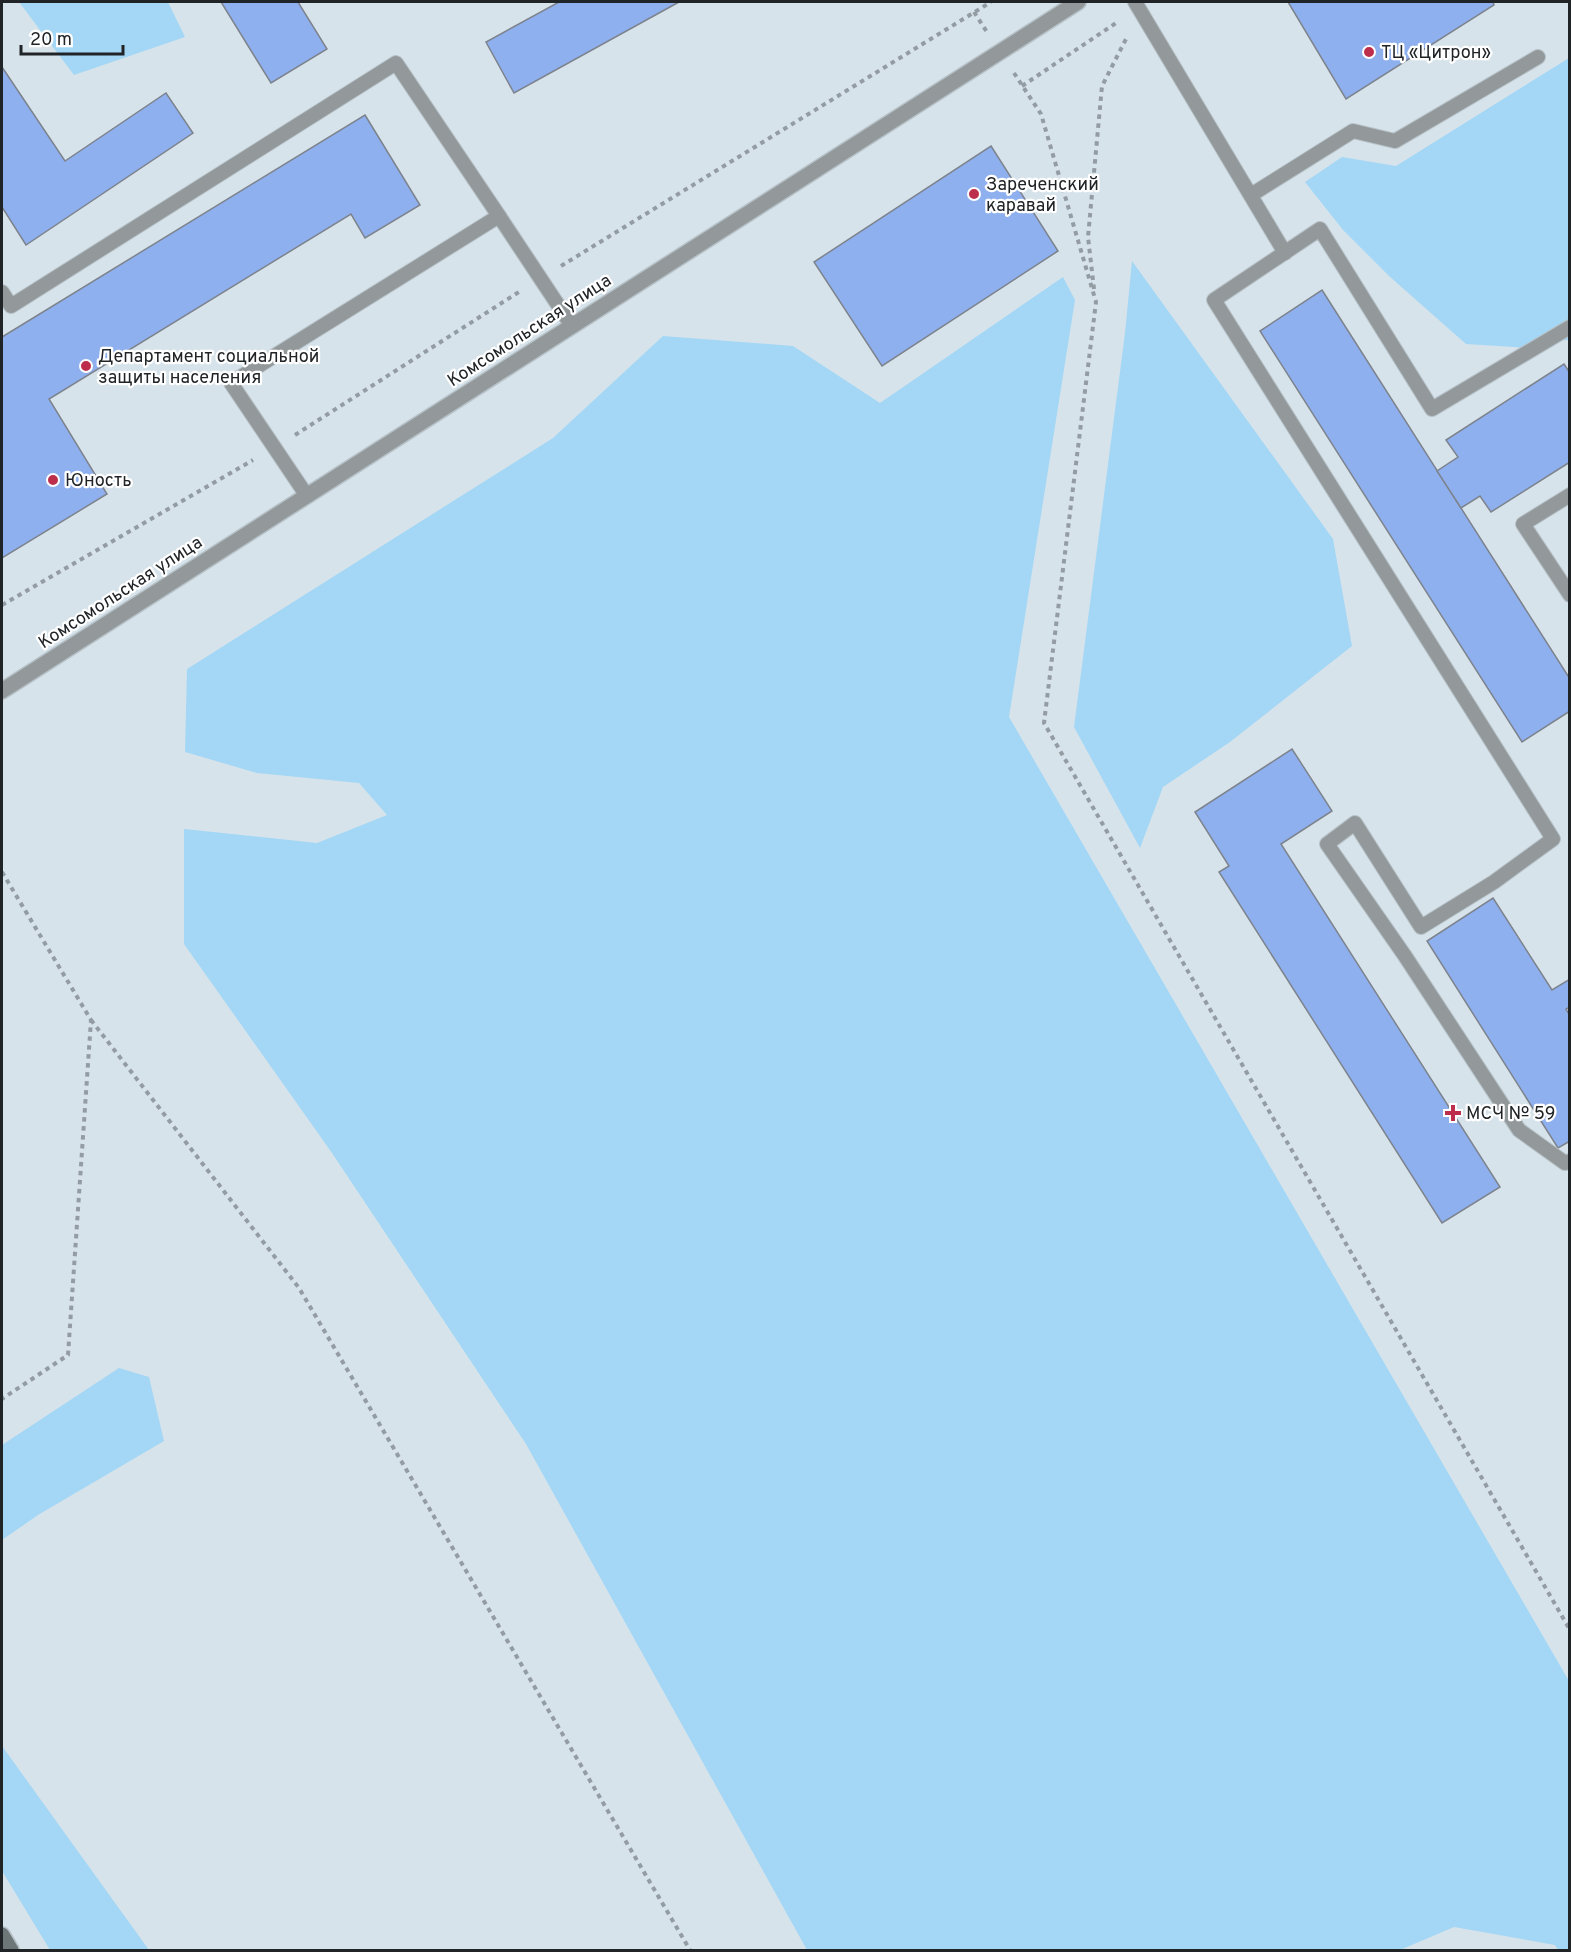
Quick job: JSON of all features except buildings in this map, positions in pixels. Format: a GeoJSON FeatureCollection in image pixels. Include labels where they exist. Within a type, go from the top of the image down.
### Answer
{"type":"FeatureCollection","features":[{"type":"Feature","properties":{"kind":"main road"},"geometry":{"type":"LineString","coordinates":[[2,1935],[11,1950]]}},
{"type":"Feature","properties":{"kind":"street","name":"Комсомольская улица"},"geometry":{"type":"LineString","coordinates":[[2,691],[1078,2]]}},
{"type":"Feature","properties":{"kind":"lane"},"geometry":{"type":"LineString","coordinates":[[1137,5],[1285,253]]}},
{"type":"Feature","properties":{"kind":"lane"},"geometry":{"type":"LineString","coordinates":[[1251,195],[1353,131],[1395,141],[1538,57]]}},
{"type":"Feature","properties":{"kind":"lane"},"geometry":{"type":"LineString","coordinates":[[2,291],[11,306],[396,63],[572,326]]}},
{"type":"Feature","properties":{"kind":"lane"},"geometry":{"type":"LineString","coordinates":[[307,496],[231,383],[499,216]]}},
{"type":"Feature","properties":{"kind":"lane"},"geometry":{"type":"LineString","coordinates":[[1569,327],[1432,408],[1320,230],[1214,300],[1553,839],[1494,882],[1421,927],[1355,823],[1327,844],[1411,965],[1519,1130],[1565,1163],[1569,1161]]}},
{"type":"Feature","properties":{"kind":"lane"},"geometry":{"type":"LineString","coordinates":[[1569,495],[1523,524],[1569,595]]}},
{"type":"Feature","properties":{"kind":"path"},"geometry":{"type":"LineString","coordinates":[[2,605],[275,448],[541,278],[991,2]]}},
{"type":"Feature","properties":{"kind":"path"},"geometry":{"type":"LineString","coordinates":[[1022,86],[1137,5]]}},
{"type":"Feature","properties":{"kind":"path"},"geometry":{"type":"LineString","coordinates":[[1137,5],[1122,49],[1102,86],[1088,237],[1096,302],[1044,723],[1569,1630]]}},
{"type":"Feature","properties":{"kind":"path"},"geometry":{"type":"LineString","coordinates":[[974,12],[1041,114],[1096,302]]}},
{"type":"Feature","properties":{"kind":"path"},"geometry":{"type":"LineString","coordinates":[[2,872],[91,1020],[299,1288],[690,1950]]}},
{"type":"Feature","properties":{"kind":"path"},"geometry":{"type":"LineString","coordinates":[[2,1399],[68,1355],[91,1020]]}},
{"type":"Feature","properties":{"kind":"shaded area"},"geometry":{"type":"Polygon","coordinates":[[[19,2],[168,2],[185,37],[74,75],[19,2]]]}},
{"type":"Feature","properties":{"kind":"shaded area"},"geometry":{"type":"Polygon","coordinates":[[[1569,58],[1569,340],[1552,341],[1530,348],[1466,344],[1389,276],[1343,230],[1305,182],[1342,157],[1396,166],[1569,58]]]}},
{"type":"Feature","properties":{"kind":"shaded area"},"geometry":{"type":"Polygon","coordinates":[[[1132,261],[1333,539],[1352,646],[1230,742],[1163,787],[1140,848],[1074,727],[1125,333],[1132,261]]]}},
{"type":"Feature","properties":{"kind":"shaded area"},"geometry":{"type":"Polygon","coordinates":[[[1063,277],[1075,300],[1009,717],[1569,1681],[1569,1950],[1558,1950],[1555,1945],[1454,1927],[1400,1950],[807,1950],[526,1444],[332,1153],[184,944],[184,829],[317,843],[387,815],[359,783],[257,773],[185,752],[187,669],[553,438],[663,336],[793,346],[880,403],[1063,277]]]}},
{"type":"Feature","properties":{"kind":"shaded area"},"geometry":{"type":"Polygon","coordinates":[[[119,1368],[149,1377],[164,1441],[38,1515],[2,1540],[2,1445],[119,1368]]]}},
{"type":"Feature","properties":{"kind":"shaded area"},"geometry":{"type":"Polygon","coordinates":[[[2,1746],[149,1950],[50,1950],[2,1871],[2,1746]]]}},
{"type":"Feature","properties":{"kind":"place","name":"ТЦ «Цитрон»"},"geometry":{"type":"Point","coordinates":[1369,52]}},
{"type":"Feature","properties":{"kind":"place","name":"Зареченский каравай"},"geometry":{"type":"Point","coordinates":[974,194]}},
{"type":"Feature","properties":{"kind":"place","name":"Департамент социальной защиты населения"},"geometry":{"type":"Point","coordinates":[86,366]}},
{"type":"Feature","properties":{"kind":"place","name":"Юность"},"geometry":{"type":"Point","coordinates":[53,480]}},
{"type":"Feature","properties":{"kind":"place","name":"МСЧ № 59"},"geometry":{"type":"Point","coordinates":[1453,1113]}}]}
